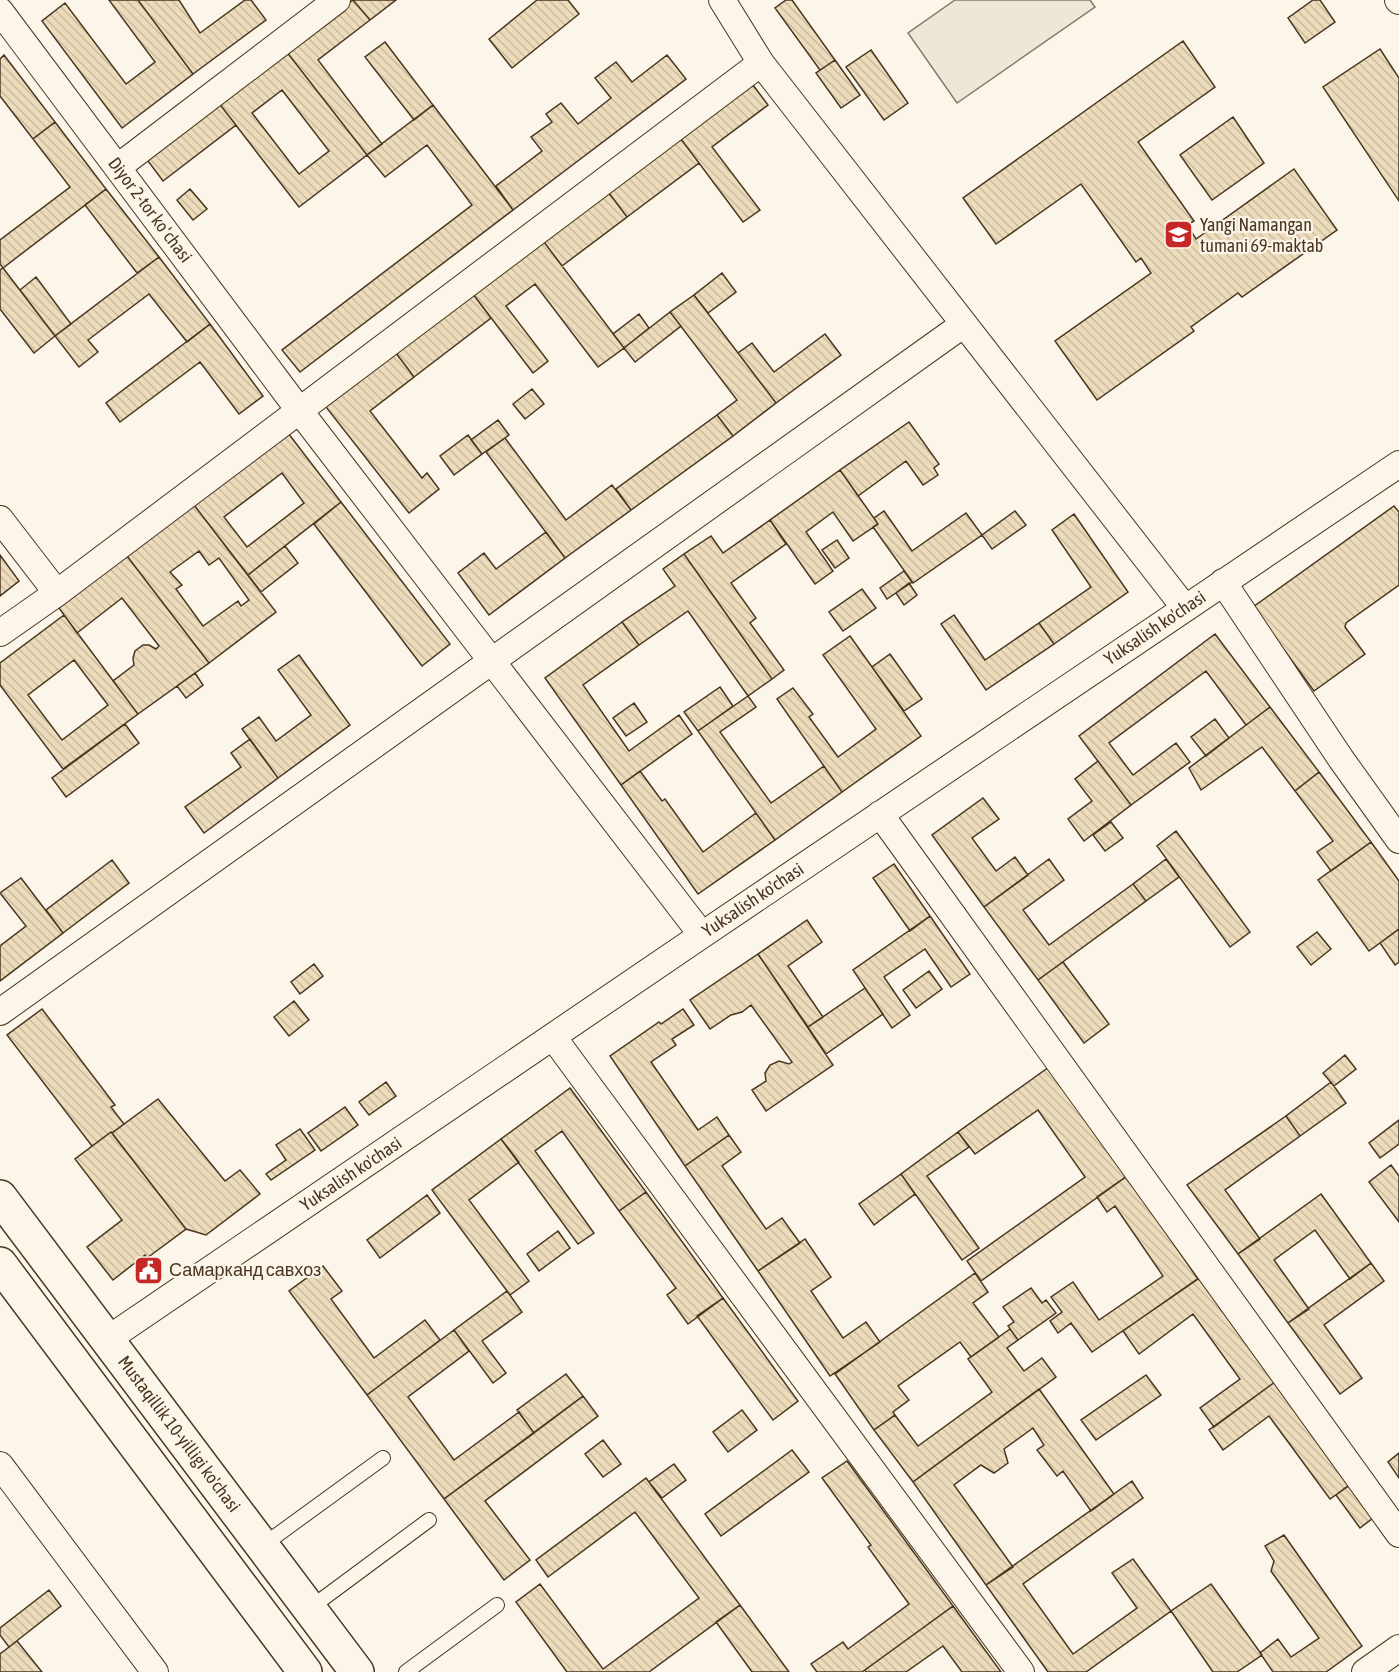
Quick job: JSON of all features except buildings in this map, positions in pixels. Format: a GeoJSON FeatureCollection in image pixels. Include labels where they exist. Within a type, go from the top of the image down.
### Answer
{"type":"FeatureCollection","features":[{"type":"Feature","properties":{"kind":"main road","name":"Mustaqillik 10-yilligi ko'chasi"},"geometry":{"type":"LineString","coordinates":[[0,1197],[357,1672]]}},
{"type":"Feature","properties":{"kind":"main road"},"geometry":{"type":"LineString","coordinates":[[0,1264],[305,1672]]}},
{"type":"Feature","properties":{"kind":"street"},"geometry":{"type":"LineString","coordinates":[[118,167],[337,0]]}},
{"type":"Feature","properties":{"kind":"street"},"geometry":{"type":"LineString","coordinates":[[722,0],[761,63],[1185,608]]}},
{"type":"Feature","properties":{"kind":"street","name":"Diyor 2-tor koʻchasi"},"geometry":{"type":"LineString","coordinates":[[0,11],[299,410],[702,935]]}},
{"type":"Feature","properties":{"kind":"street"},"geometry":{"type":"LineString","coordinates":[[0,633],[57,593],[761,63]]}},
{"type":"Feature","properties":{"kind":"street"},"geometry":{"type":"LineString","coordinates":[[0,1012],[964,324]]}},
{"type":"Feature","properties":{"kind":"street","name":"Yuksalish ko'chasi"},"geometry":{"type":"LineString","coordinates":[[108,1340],[1399,464]]}},
{"type":"Feature","properties":{"kind":"street"},"geometry":{"type":"LineString","coordinates":[[0,519],[57,593]]}},
{"type":"Feature","properties":{"kind":"street"},"geometry":{"type":"LineString","coordinates":[[1223,582],[1341,759],[1399,840]]}},
{"type":"Feature","properties":{"kind":"street"},"geometry":{"type":"LineString","coordinates":[[880,814],[1399,1534]]}},
{"type":"Feature","properties":{"kind":"street"},"geometry":{"type":"LineString","coordinates":[[553,1037],[1021,1672]]}},
{"type":"Feature","properties":{"kind":"street"},"geometry":{"type":"LineString","coordinates":[[0,1465],[155,1672]]}},
{"type":"Feature","properties":{"kind":"street"},"geometry":{"type":"LineString","coordinates":[[1365,1672],[1399,1648]]}},
{"type":"Feature","properties":{"kind":"lane"},"geometry":{"type":"LineString","coordinates":[[262,1546],[383,1458]]}},
{"type":"Feature","properties":{"kind":"lane"},"geometry":{"type":"LineString","coordinates":[[309,1609],[429,1520]]}},
{"type":"Feature","properties":{"kind":"lane"},"geometry":{"type":"LineString","coordinates":[[406,1672],[497,1605]]}},
{"type":"Feature","properties":{"kind":"shaded area"},"geometry":{"type":"Polygon","coordinates":[[[955,0],[1090,0],[1095,7],[957,103],[908,33],[955,0]]]}},
{"type":"Feature","properties":{"kind":"place","name":"Yangi Namangan tumani 69-maktab"},"geometry":{"type":"Point","coordinates":[1179,235]}},
{"type":"Feature","properties":{"kind":"place","name":"Самарканд савхоз"},"geometry":{"type":"Point","coordinates":[148,1270]}}]}
